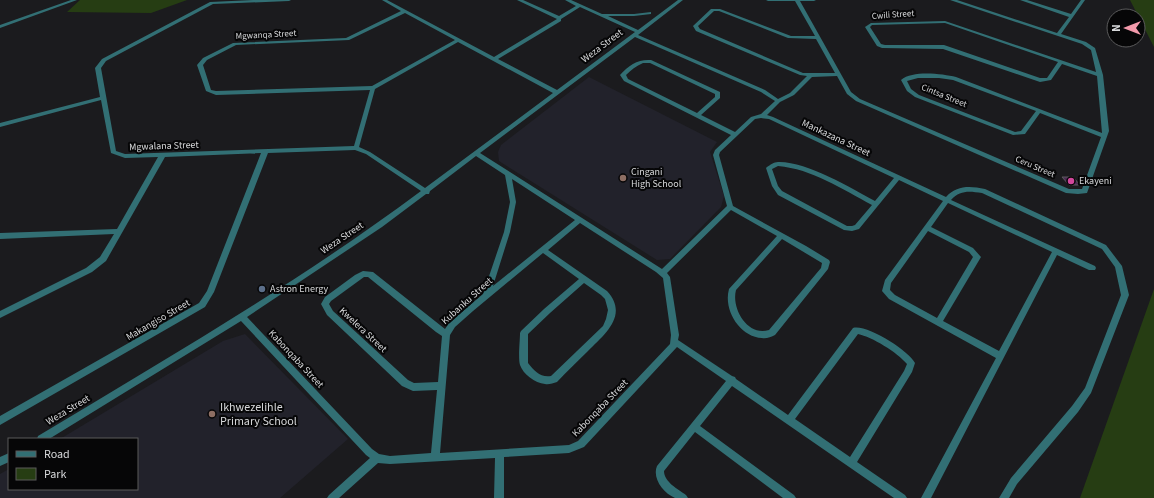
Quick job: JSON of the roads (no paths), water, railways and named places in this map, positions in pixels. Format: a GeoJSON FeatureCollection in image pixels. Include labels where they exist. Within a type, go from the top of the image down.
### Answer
{"type":"FeatureCollection","features":[{"type":"Feature","properties":{"kind":"street"},"geometry":{"type":"LineString","coordinates":[[0,27],[75,0]]}},
{"type":"Feature","properties":{"kind":"street","name":"Mgwalana Street"},"geometry":{"type":"LineString","coordinates":[[289,0],[213,2],[104,60],[98,68],[112,152],[125,156],[162,156],[356,148],[368,153],[427,192]]}},
{"type":"Feature","properties":{"kind":"street"},"geometry":{"type":"LineString","coordinates":[[384,0],[558,93]]}},
{"type":"Feature","properties":{"kind":"street"},"geometry":{"type":"LineString","coordinates":[[519,0],[559,18]]}},
{"type":"Feature","properties":{"kind":"street"},"geometry":{"type":"LineString","coordinates":[[567,0],[636,34],[763,91],[778,101]]}},
{"type":"Feature","properties":{"kind":"street","name":"Weza Street"},"geometry":{"type":"LineString","coordinates":[[43,438],[242,317],[326,262],[427,192],[681,0]]}},
{"type":"Feature","properties":{"kind":"street"},"geometry":{"type":"LineString","coordinates":[[768,0],[814,0]]}},
{"type":"Feature","properties":{"kind":"street","name":"Ceru Street"},"geometry":{"type":"LineString","coordinates":[[796,0],[849,93],[863,103],[1074,192],[1086,190],[1105,136],[1100,75],[1093,49],[1084,43],[952,0]]}},
{"type":"Feature","properties":{"kind":"street"},"geometry":{"type":"LineString","coordinates":[[1022,0],[1072,16]]}},
{"type":"Feature","properties":{"kind":"street"},"geometry":{"type":"LineString","coordinates":[[1058,35],[1084,0]]}},
{"type":"Feature","properties":{"kind":"street"},"geometry":{"type":"LineString","coordinates":[[494,59],[554,24],[559,18],[579,6]]}},
{"type":"Feature","properties":{"kind":"street"},"geometry":{"type":"LineString","coordinates":[[818,38],[790,37],[720,10],[713,10],[695,25],[698,30],[797,72],[811,75],[839,74]]}},
{"type":"Feature","properties":{"kind":"street","name":"Mgwanqa Street"},"geometry":{"type":"LineString","coordinates":[[372,88],[216,93],[209,91],[200,65],[205,60],[235,44],[347,39],[405,11]]}},
{"type":"Feature","properties":{"kind":"street"},"geometry":{"type":"LineString","coordinates":[[602,16],[649,13]]}},
{"type":"Feature","properties":{"kind":"street","name":"Cwili Street"},"geometry":{"type":"LineString","coordinates":[[1060,62],[1049,78],[1040,80],[944,47],[884,47],[877,43],[867,27],[871,24],[944,22],[1100,75]]}},
{"type":"Feature","properties":{"kind":"street"},"geometry":{"type":"LineString","coordinates":[[356,148],[372,88],[458,40]]}},
{"type":"Feature","properties":{"kind":"street"},"geometry":{"type":"LineString","coordinates":[[698,115],[718,97],[718,93],[651,62],[641,62],[636,64],[623,74],[626,80],[735,134]]}},
{"type":"Feature","properties":{"kind":"street"},"geometry":{"type":"LineString","coordinates":[[781,236],[730,294],[737,320],[758,336],[765,337],[772,334],[826,265],[824,260],[730,207],[716,155],[720,147],[753,118],[763,116],[778,101],[792,94],[811,75]]}},
{"type":"Feature","properties":{"kind":"street","name":"Cintsa Street"},"geometry":{"type":"LineString","coordinates":[[1039,110],[1023,133],[1015,134],[916,96],[909,90],[904,80],[911,77],[949,77],[1039,110],[1105,136]]}},
{"type":"Feature","properties":{"kind":"street"},"geometry":{"type":"LineString","coordinates":[[0,125],[102,98]]}},
{"type":"Feature","properties":{"kind":"street","name":"Mankazana Street"},"geometry":{"type":"LineString","coordinates":[[763,116],[1056,250],[1092,268]]}},
{"type":"Feature","properties":{"kind":"street","name":"Makangiso Street"},"geometry":{"type":"LineString","coordinates":[[0,421],[197,310],[204,303],[265,152]]}},
{"type":"Feature","properties":{"kind":"street"},"geometry":{"type":"LineString","coordinates":[[477,154],[662,273],[668,290],[676,335],[675,342],[902,498]]}},
{"type":"Feature","properties":{"kind":"street"},"geometry":{"type":"LineString","coordinates":[[0,315],[96,266],[109,251],[162,156]]}},
{"type":"Feature","properties":{"kind":"street"},"geometry":{"type":"LineString","coordinates":[[876,204],[798,166],[774,165],[769,168],[775,186],[780,193],[849,229],[858,228],[898,178]]}},
{"type":"Feature","properties":{"kind":"street"},"geometry":{"type":"LineString","coordinates":[[486,296],[507,232],[513,202],[508,174]]}},
{"type":"Feature","properties":{"kind":"street"},"geometry":{"type":"LineString","coordinates":[[1000,356],[892,297],[886,290],[892,277],[946,200],[954,191],[967,188],[983,191],[1104,247],[1115,260],[1122,280],[1125,295],[1088,390],[1075,409],[1014,481],[1004,498]]}},
{"type":"Feature","properties":{"kind":"street"},"geometry":{"type":"LineString","coordinates":[[662,273],[730,207]]}},
{"type":"Feature","properties":{"kind":"street","name":"Kubanku Street"},"geometry":{"type":"LineString","coordinates":[[435,457],[446,334],[452,325],[579,220]]}},
{"type":"Feature","properties":{"kind":"street"},"geometry":{"type":"LineString","coordinates":[[927,228],[971,250],[977,257],[938,322]]}},
{"type":"Feature","properties":{"kind":"street"},"geometry":{"type":"LineString","coordinates":[[0,236],[119,231]]}},
{"type":"Feature","properties":{"kind":"street"},"geometry":{"type":"LineString","coordinates":[[543,250],[584,279],[607,296],[612,309],[610,323],[554,379],[541,381],[524,364],[524,335],[528,328],[584,279]]}},
{"type":"Feature","properties":{"kind":"street"},"geometry":{"type":"LineString","coordinates":[[926,498],[1056,250]]}},
{"type":"Feature","properties":{"kind":"street","name":"Kwelera Street"},"geometry":{"type":"LineString","coordinates":[[441,386],[413,387],[404,383],[330,313],[325,304],[328,299],[358,277],[363,274],[370,274],[446,334]]}},
{"type":"Feature","properties":{"kind":"street","name":"Kabonqaba Street"},"geometry":{"type":"LineString","coordinates":[[242,317],[369,452],[377,458],[390,460],[569,449],[581,444],[674,345],[675,342]]}},
{"type":"Feature","properties":{"kind":"street"},"geometry":{"type":"LineString","coordinates":[[789,420],[856,330],[865,332],[906,356],[911,363],[908,372],[851,463]]}},
{"type":"Feature","properties":{"kind":"street"},"geometry":{"type":"LineString","coordinates":[[683,498],[663,482],[659,472],[664,462],[732,380]]}},
{"type":"Feature","properties":{"kind":"street"},"geometry":{"type":"LineString","coordinates":[[694,426],[791,498]]}},
{"type":"Feature","properties":{"kind":"street"},"geometry":{"type":"LineString","coordinates":[[499,498],[500,453]]}},
{"type":"Feature","properties":{"kind":"street"},"geometry":{"type":"LineString","coordinates":[[332,498],[377,458]]}},
{"type":"Feature","properties":{"kind":"place","name":"Cingani High School"},"geometry":{"type":"Point","coordinates":[623,178]}},
{"type":"Feature","properties":{"kind":"place","name":"Ekayeni"},"geometry":{"type":"Point","coordinates":[1071,181]}},
{"type":"Feature","properties":{"kind":"place","name":"Astron Energy"},"geometry":{"type":"Point","coordinates":[262,289]}},
{"type":"Feature","properties":{"kind":"place","name":"Ikhwezelihle Primary School"},"geometry":{"type":"Point","coordinates":[212,414]}}]}
